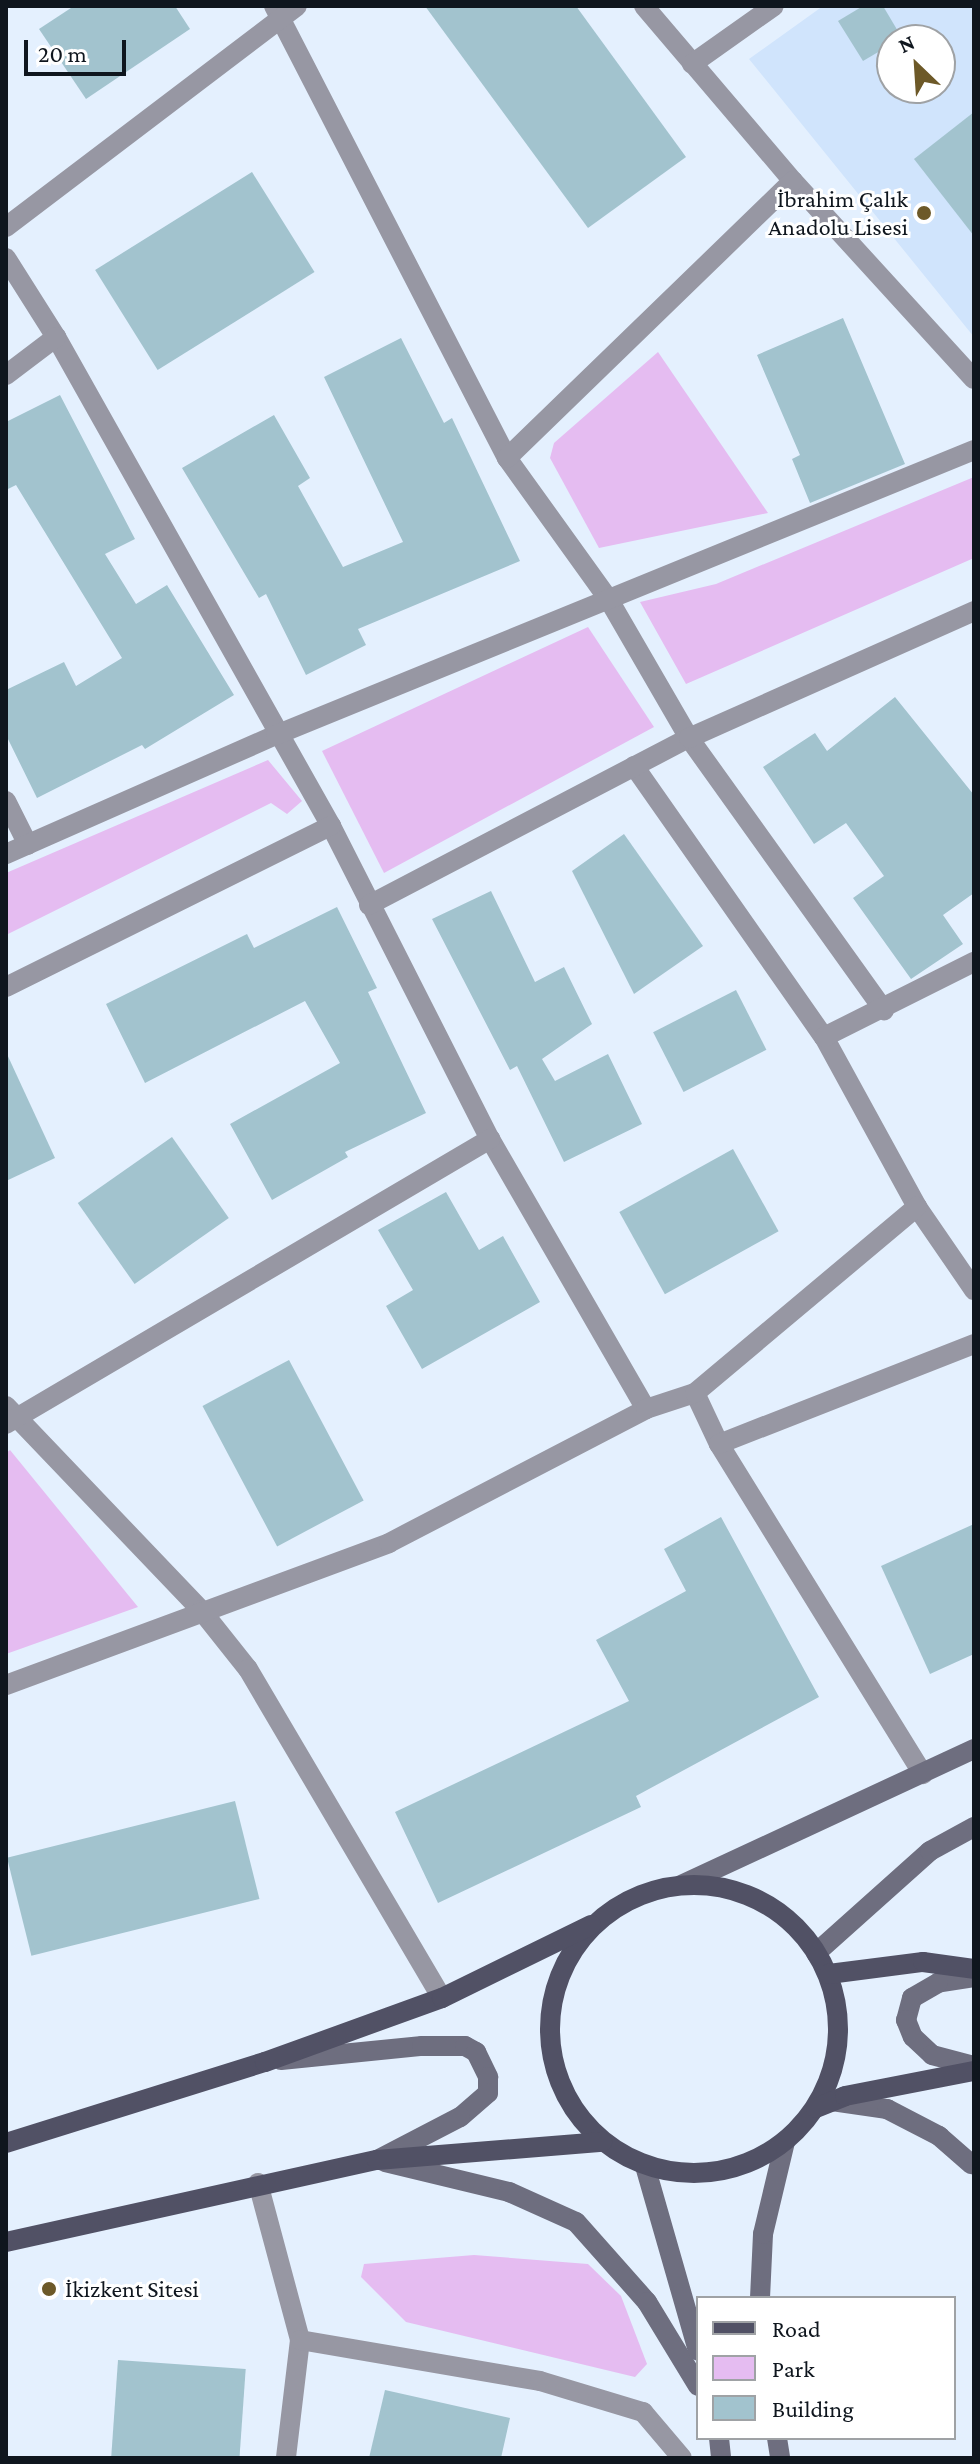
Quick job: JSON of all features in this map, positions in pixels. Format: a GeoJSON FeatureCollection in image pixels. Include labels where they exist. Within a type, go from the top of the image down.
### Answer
{"type":"FeatureCollection","features":[{"type":"Feature","properties":{"kind":"main road"},"geometry":{"type":"LineString","coordinates":[[6,2143],[265,2062],[442,1998],[594,1924],[635,1896],[681,1885],[974,1749]]}},
{"type":"Feature","properties":{"kind":"main road"},"geometry":{"type":"LineString","coordinates":[[816,1953],[930,1851],[974,1827]]}},
{"type":"Feature","properties":{"kind":"main road"},"geometry":{"type":"LineString","coordinates":[[681,1885],[727,1888],[770,1905],[805,1935],[829,1974],[840,2019],[835,2065],[824,2105]]}},
{"type":"Feature","properties":{"kind":"main road"},"geometry":{"type":"LineString","coordinates":[[594,1924],[565,1963],[550,2022],[552,2060],[570,2105],[602,2142],[645,2166],[694,2175],[742,2166],[785,2142],[824,2105],[974,2068]]}},
{"type":"Feature","properties":{"kind":"main road"},"geometry":{"type":"LineString","coordinates":[[829,1974],[923,1962],[974,1969]]}},
{"type":"Feature","properties":{"kind":"main road"},"geometry":{"type":"LineString","coordinates":[[974,1977],[938,1983],[912,1998],[906,2020],[913,2037],[932,2055],[974,2068]]}},
{"type":"Feature","properties":{"kind":"main road"},"geometry":{"type":"LineString","coordinates":[[265,2062],[422,2046],[465,2046],[476,2052],[488,2077],[488,2093],[460,2117],[377,2160]]}},
{"type":"Feature","properties":{"kind":"main road"},"geometry":{"type":"LineString","coordinates":[[824,2105],[887,2109],[939,2136],[973,2163]]}},
{"type":"Feature","properties":{"kind":"main road"},"geometry":{"type":"LineString","coordinates":[[6,2242],[258,2183],[377,2160],[602,2142]]}},
{"type":"Feature","properties":{"kind":"main road"},"geometry":{"type":"LineString","coordinates":[[760,2296],[763,2234],[785,2142]]}},
{"type":"Feature","properties":{"kind":"main road"},"geometry":{"type":"LineString","coordinates":[[377,2160],[509,2192],[576,2222],[609,2254],[647,2302],[696,2383]]}},
{"type":"Feature","properties":{"kind":"main road"},"geometry":{"type":"LineString","coordinates":[[645,2166],[696,2344]]}},
{"type":"Feature","properties":{"kind":"street"},"geometry":{"type":"LineString","coordinates":[[644,6],[793,181],[974,379]]}},
{"type":"Feature","properties":{"kind":"street"},"geometry":{"type":"LineString","coordinates":[[692,64],[774,6]]}},
{"type":"Feature","properties":{"kind":"street"},"geometry":{"type":"LineString","coordinates":[[6,227],[285,10],[507,458],[609,600],[689,738],[884,1010]]}},
{"type":"Feature","properties":{"kind":"street"},"geometry":{"type":"LineString","coordinates":[[507,458],[793,181]]}},
{"type":"Feature","properties":{"kind":"street"},"geometry":{"type":"LineString","coordinates":[[6,258],[56,337],[276,735],[331,826],[490,1139],[646,1409]]}},
{"type":"Feature","properties":{"kind":"street"},"geometry":{"type":"LineString","coordinates":[[6,375],[56,337]]}},
{"type":"Feature","properties":{"kind":"street"},"geometry":{"type":"LineString","coordinates":[[6,854],[276,735],[974,450]]}},
{"type":"Feature","properties":{"kind":"street"},"geometry":{"type":"LineString","coordinates":[[369,905],[689,738],[974,611]]}},
{"type":"Feature","properties":{"kind":"street"},"geometry":{"type":"LineString","coordinates":[[634,766],[824,1037],[917,1207],[974,1290]]}},
{"type":"Feature","properties":{"kind":"street"},"geometry":{"type":"LineString","coordinates":[[6,801],[28,845]]}},
{"type":"Feature","properties":{"kind":"street"},"geometry":{"type":"LineString","coordinates":[[6,987],[331,826]]}},
{"type":"Feature","properties":{"kind":"street"},"geometry":{"type":"LineString","coordinates":[[824,1037],[884,1010],[974,962]]}},
{"type":"Feature","properties":{"kind":"street"},"geometry":{"type":"LineString","coordinates":[[442,1998],[248,1669],[201,1610],[9,1416],[490,1139]]}},
{"type":"Feature","properties":{"kind":"street"},"geometry":{"type":"LineString","coordinates":[[6,1685],[201,1610],[389,1543],[646,1409],[695,1393],[917,1207]]}},
{"type":"Feature","properties":{"kind":"street"},"geometry":{"type":"LineString","coordinates":[[719,1444],[974,1344]]}},
{"type":"Feature","properties":{"kind":"street"},"geometry":{"type":"LineString","coordinates":[[695,1393],[719,1444],[923,1774]]}},
{"type":"Feature","properties":{"kind":"street"},"geometry":{"type":"LineString","coordinates":[[258,2183],[300,2340],[286,2458]]}},
{"type":"Feature","properties":{"kind":"street"},"geometry":{"type":"LineString","coordinates":[[300,2340],[540,2381],[643,2412],[682,2458]]}},
{"type":"Feature","properties":{"kind":"shaded area","name":"İbrahim Çalık Anadolu Lisesi"},"geometry":{"type":"Polygon","coordinates":[[[823,6],[974,6],[974,337],[749,59],[823,6]]]}},
{"type":"Feature","properties":{"kind":"green space"},"geometry":{"type":"Polygon","coordinates":[[[658,352],[768,513],[599,548],[550,458],[554,443],[658,352]]]}},
{"type":"Feature","properties":{"kind":"green space"},"geometry":{"type":"Polygon","coordinates":[[[974,477],[974,558],[686,684],[640,602],[716,584],[974,477]]]}},
{"type":"Feature","properties":{"kind":"green space"},"geometry":{"type":"Polygon","coordinates":[[[588,627],[654,727],[384,873],[322,751],[588,627]]]}},
{"type":"Feature","properties":{"kind":"green space"},"geometry":{"type":"Polygon","coordinates":[[[268,760],[302,801],[287,814],[271,803],[6,935],[6,873],[268,760]]]}},
{"type":"Feature","properties":{"kind":"green space"},"geometry":{"type":"Polygon","coordinates":[[[10,1450],[138,1607],[6,1654],[6,1453],[10,1450]]]}},
{"type":"Feature","properties":{"kind":"green space"},"geometry":{"type":"Polygon","coordinates":[[[474,2255],[588,2264],[621,2296],[647,2364],[635,2377],[406,2322],[361,2277],[364,2264],[474,2255]]]}},
{"type":"Feature","properties":{"kind":"building"},"geometry":{"type":"Polygon","coordinates":[[[74,6],[175,6],[190,29],[86,99],[39,29],[74,6]]]}},
{"type":"Feature","properties":{"kind":"building"},"geometry":{"type":"Polygon","coordinates":[[[425,6],[576,6],[686,157],[588,228],[425,6]]]}},
{"type":"Feature","properties":{"kind":"building"},"geometry":{"type":"Polygon","coordinates":[[[863,6],[883,6],[894,24],[876,24],[876,53],[863,61],[838,21],[863,6]]]}},
{"type":"Feature","properties":{"kind":"building"},"geometry":{"type":"Polygon","coordinates":[[[974,112],[974,236],[914,159],[974,112]]]}},
{"type":"Feature","properties":{"kind":"building"},"geometry":{"type":"Polygon","coordinates":[[[252,172],[315,272],[158,370],[95,270],[252,172]]]}},
{"type":"Feature","properties":{"kind":"building"},"geometry":{"type":"Polygon","coordinates":[[[843,318],[905,464],[810,503],[792,459],[800,455],[757,355],[843,318]]]}},
{"type":"Feature","properties":{"kind":"building"},"geometry":{"type":"Polygon","coordinates":[[[401,338],[444,423],[452,418],[520,561],[358,629],[366,645],[306,675],[266,594],[259,598],[182,468],[274,415],[310,478],[298,486],[343,567],[403,542],[324,377],[401,338]]]}},
{"type":"Feature","properties":{"kind":"building"},"geometry":{"type":"Polygon","coordinates":[[[60,395],[135,539],[105,554],[136,604],[167,585],[234,695],[145,749],[142,745],[37,798],[6,735],[6,690],[64,662],[76,686],[122,658],[16,485],[6,490],[6,422],[60,395]]]}},
{"type":"Feature","properties":{"kind":"building"},"geometry":{"type":"Polygon","coordinates":[[[895,697],[974,795],[974,893],[943,915],[963,944],[911,979],[853,898],[884,876],[846,823],[814,844],[763,767],[815,733],[827,751],[895,697]]]}},
{"type":"Feature","properties":{"kind":"building"},"geometry":{"type":"Polygon","coordinates":[[[624,834],[703,946],[634,994],[572,871],[624,834]]]}},
{"type":"Feature","properties":{"kind":"building"},"geometry":{"type":"Polygon","coordinates":[[[491,891],[535,982],[564,967],[592,1024],[542,1059],[555,1081],[608,1054],[642,1124],[564,1162],[517,1066],[510,1070],[432,919],[491,891]]]}},
{"type":"Feature","properties":{"kind":"building"},"geometry":{"type":"Polygon","coordinates":[[[337,907],[377,988],[368,992],[426,1113],[345,1152],[348,1157],[272,1200],[230,1124],[340,1063],[305,1001],[145,1083],[106,1004],[247,934],[254,948],[337,907]]]}},
{"type":"Feature","properties":{"kind":"building"},"geometry":{"type":"Polygon","coordinates":[[[736,990],[766,1050],[684,1092],[653,1032],[736,990]]]}},
{"type":"Feature","properties":{"kind":"building"},"geometry":{"type":"Polygon","coordinates":[[[6,1052],[55,1158],[6,1181],[6,1052]]]}},
{"type":"Feature","properties":{"kind":"building"},"geometry":{"type":"Polygon","coordinates":[[[172,1137],[229,1218],[135,1284],[78,1203],[172,1137]]]}},
{"type":"Feature","properties":{"kind":"building"},"geometry":{"type":"Polygon","coordinates":[[[733,1149],[779,1231],[665,1294],[619,1212],[733,1149]]]}},
{"type":"Feature","properties":{"kind":"building"},"geometry":{"type":"Polygon","coordinates":[[[446,1192],[479,1250],[503,1236],[540,1302],[422,1369],[386,1306],[413,1290],[378,1230],[446,1192]]]}},
{"type":"Feature","properties":{"kind":"building"},"geometry":{"type":"Polygon","coordinates":[[[289,1360],[364,1500],[277,1546],[202,1406],[289,1360]]]}},
{"type":"Feature","properties":{"kind":"building"},"geometry":{"type":"Polygon","coordinates":[[[721,1517],[819,1697],[636,1796],[641,1807],[438,1903],[395,1812],[629,1701],[596,1640],[686,1591],[664,1549],[721,1517]]]}},
{"type":"Feature","properties":{"kind":"building"},"geometry":{"type":"Polygon","coordinates":[[[974,1524],[974,1654],[930,1674],[881,1566],[974,1524]]]}},
{"type":"Feature","properties":{"kind":"building"},"geometry":{"type":"Polygon","coordinates":[[[235,1801],[259,1899],[31,1956],[7,1858],[235,1801]]]}},
{"type":"Feature","properties":{"kind":"building"},"geometry":{"type":"Polygon","coordinates":[[[118,2360],[246,2369],[239,2458],[111,2458],[118,2360]]]}},
{"type":"Feature","properties":{"kind":"building"},"geometry":{"type":"Polygon","coordinates":[[[385,2390],[510,2418],[501,2458],[369,2458],[385,2390]]]}},
{"type":"Feature","properties":{"kind":"place","name":"İbrahim Çalık Anadolu Lisesi"},"geometry":{"type":"Point","coordinates":[924,213]}},
{"type":"Feature","properties":{"kind":"place","name":"İkizkent Sitesi"},"geometry":{"type":"Point","coordinates":[49,2289]}}]}
